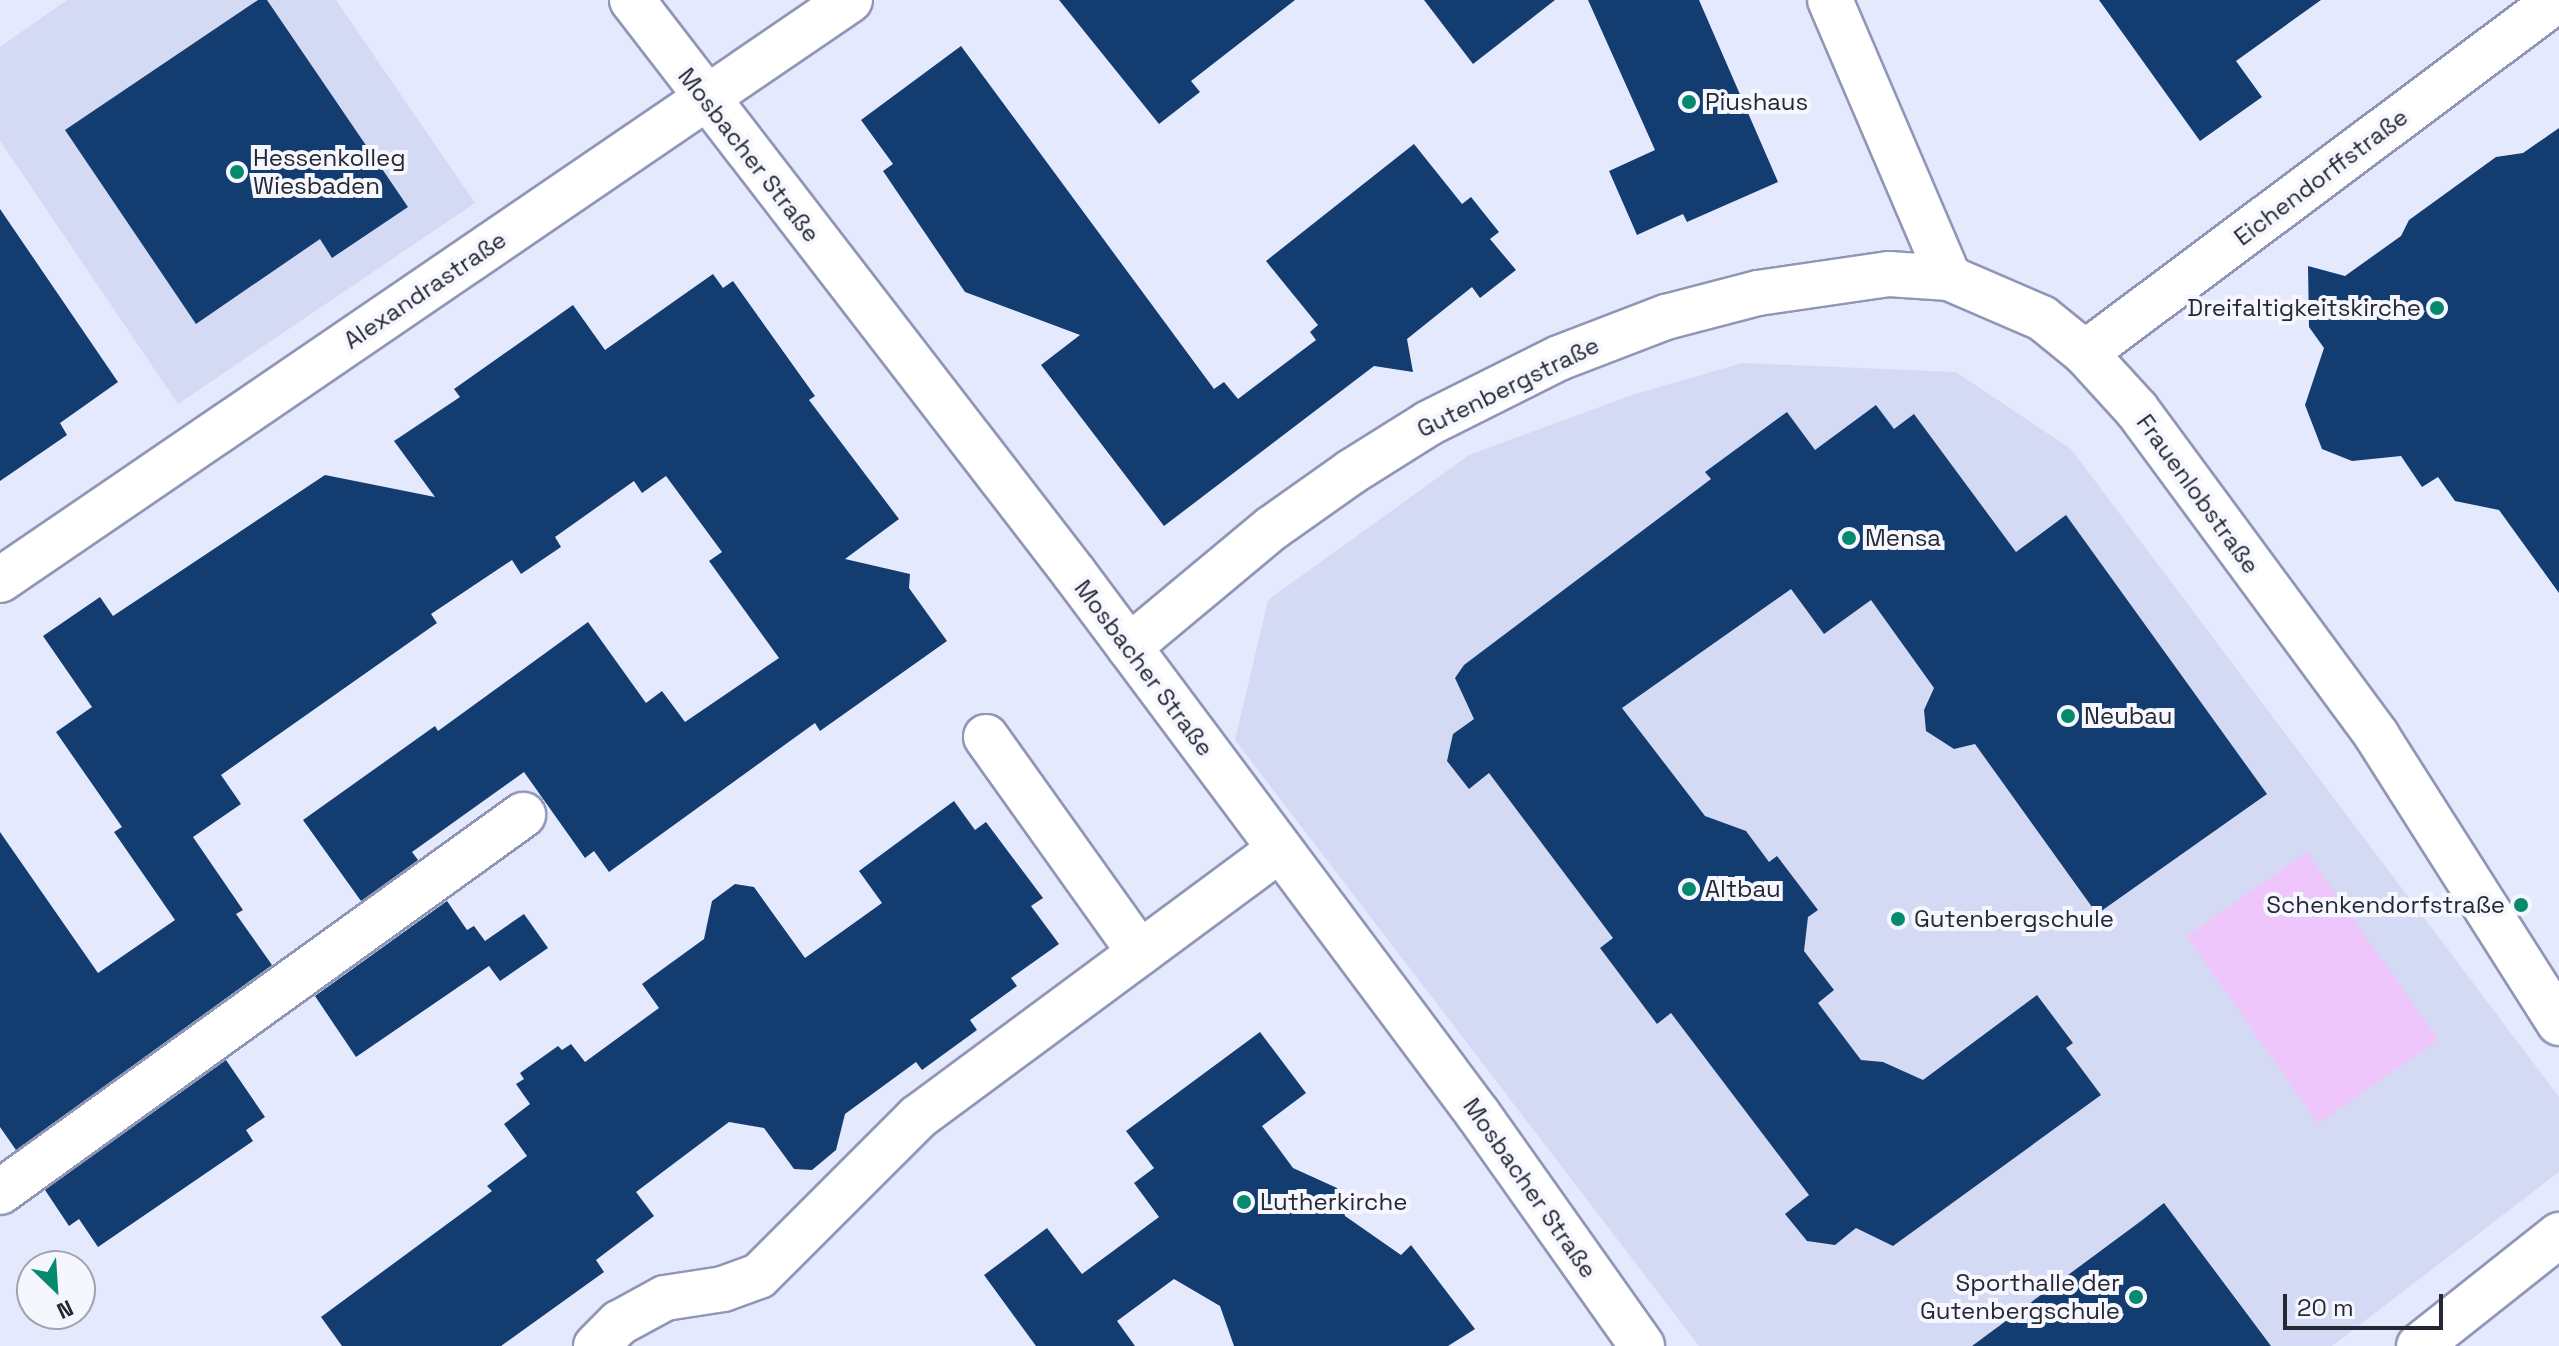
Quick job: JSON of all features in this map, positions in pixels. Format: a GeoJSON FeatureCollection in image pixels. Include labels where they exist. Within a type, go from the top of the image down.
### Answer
{"type":"FeatureCollection","features":[{"type":"Feature","properties":{"kind":"street","name":"Mosbacher Straße"},"geometry":{"type":"LineString","coordinates":[[632,0],[704,99],[1129,647],[1478,1114],[1642,1346]]}},
{"type":"Feature","properties":{"kind":"street","name":"Alexandrastraße"},"geometry":{"type":"LineString","coordinates":[[0,580],[850,0]]}},
{"type":"Feature","properties":{"kind":"street"},"geometry":{"type":"LineString","coordinates":[[1830,0],[1949,278]]}},
{"type":"Feature","properties":{"kind":"street","name":"Eichendorffstraße"},"geometry":{"type":"LineString","coordinates":[[2085,353],[2557,0]]}},
{"type":"Feature","properties":{"kind":"street","name":"Gutenbergstraße"},"geometry":{"type":"LineString","coordinates":[[1129,647],[1272,528],[1351,472],[1429,423],[1559,358],[1666,317],[1758,293],[1889,274],[1949,278]]}},
{"type":"Feature","properties":{"kind":"street","name":"Frauenlobstraße"},"geometry":{"type":"LineString","coordinates":[[1949,278],[2022,306],[2085,353],[2137,410],[2377,736],[2559,1023]]}},
{"type":"Feature","properties":{"kind":"street"},"geometry":{"type":"LineString","coordinates":[[986,737],[1140,953]]}},
{"type":"Feature","properties":{"kind":"street"},"geometry":{"type":"LineString","coordinates":[[0,1192],[523,815]]}},
{"type":"Feature","properties":{"kind":"street"},"geometry":{"type":"LineString","coordinates":[[596,1346],[619,1323],[665,1298],[723,1289],[759,1276],[918,1117],[1280,849]]}},
{"type":"Feature","properties":{"kind":"street"},"geometry":{"type":"LineString","coordinates":[[2419,1346],[2559,1235]]}},
{"type":"Feature","properties":{"kind":"shaded area","name":"Hessenkolleg Wiesbaden"},"geometry":{"type":"Polygon","coordinates":[[[67,0],[336,0],[475,203],[178,404],[0,141],[0,47],[67,0]]]}},
{"type":"Feature","properties":{"kind":"shaded area","name":"Gutenbergschule"},"geometry":{"type":"Polygon","coordinates":[[[1742,363],[1956,372],[2071,449],[2559,1097],[2559,1172],[2332,1346],[1699,1346],[1235,740],[1268,600],[1469,455],[1632,395],[1742,363]]]}},
{"type":"Feature","properties":{"kind":"shaded area"},"geometry":{"type":"Polygon","coordinates":[[[2307,852],[2438,1040],[2318,1124],[2187,936],[2307,852]]]}},
{"type":"Feature","properties":{"kind":"building"},"geometry":{"type":"Polygon","coordinates":[[[258,0],[267,0],[408,207],[332,258],[320,239],[196,324],[65,130],[258,0]]]}},
{"type":"Feature","properties":{"kind":"building"},"geometry":{"type":"Polygon","coordinates":[[[1059,0],[1295,0],[1191,81],[1200,92],[1159,124],[1059,0]]]}},
{"type":"Feature","properties":{"kind":"building"},"geometry":{"type":"Polygon","coordinates":[[[1424,0],[1555,0],[1473,64],[1424,0]]]}},
{"type":"Feature","properties":{"kind":"building","name":"Piushaus"},"geometry":{"type":"Polygon","coordinates":[[[1588,0],[1699,0],[1778,182],[1687,222],[1683,214],[1637,235],[1609,171],[1655,150],[1588,0]]]}},
{"type":"Feature","properties":{"kind":"building"},"geometry":{"type":"Polygon","coordinates":[[[2099,0],[2321,0],[2236,61],[2262,97],[2200,141],[2099,0]]]}},
{"type":"Feature","properties":{"kind":"building"},"geometry":{"type":"Polygon","coordinates":[[[961,46],[1214,389],[1224,382],[1238,399],[1316,340],[1310,332],[1318,325],[1266,261],[1414,144],[1462,204],[1471,197],[1499,232],[1490,239],[1516,270],[1480,298],[1472,287],[1407,339],[1413,372],[1374,366],[1164,526],[1041,365],[1080,335],[965,292],[883,171],[893,164],[861,120],[961,46]]]}},
{"type":"Feature","properties":{"kind":"building","name":"Dreifaltigkeitskirche"},"geometry":{"type":"Polygon","coordinates":[[[2559,128],[2559,593],[2499,510],[2455,501],[2438,477],[2422,487],[2401,456],[2352,461],[2322,449],[2305,405],[2324,348],[2309,327],[2308,266],[2345,276],[2401,236],[2409,220],[2496,157],[2523,153],[2559,128]]]}},
{"type":"Feature","properties":{"kind":"building"},"geometry":{"type":"Polygon","coordinates":[[[0,209],[118,382],[60,423],[67,435],[0,481],[0,209]]]}},
{"type":"Feature","properties":{"kind":"building"},"geometry":{"type":"Polygon","coordinates":[[[713,274],[723,288],[733,281],[815,396],[809,400],[899,519],[845,559],[910,574],[909,588],[947,641],[820,731],[815,723],[609,872],[594,851],[585,858],[524,772],[412,852],[418,860],[361,901],[303,820],[435,726],[438,731],[588,622],[646,703],[662,691],[685,722],[779,658],[709,561],[722,552],[666,476],[642,493],[634,481],[555,537],[561,547],[521,574],[512,560],[431,614],[437,623],[221,775],[241,804],[193,837],[243,910],[236,914],[272,965],[16,1150],[0,1127],[0,832],[98,973],[175,920],[114,832],[122,827],[56,732],[92,707],[43,636],[100,597],[113,616],[325,475],[435,497],[394,441],[460,397],[454,389],[573,305],[605,350],[713,274]]]}},
{"type":"Feature","properties":{"kind":"building"},"geometry":{"type":"Polygon","coordinates":[[[1876,405],[1894,429],[1914,414],[2016,552],[2066,515],[2267,794],[2097,914],[1975,744],[1954,749],[1926,731],[1924,710],[1934,688],[1871,600],[1824,634],[1791,589],[1622,708],[1705,816],[1746,831],[1769,862],[1777,856],[1818,910],[1808,917],[1804,951],[1834,990],[1818,1003],[1861,1060],[1883,1062],[1923,1080],[2037,995],[2073,1043],[2066,1048],[2101,1095],[1893,1246],[1856,1228],[1835,1245],[1807,1241],[1785,1214],[1809,1195],[1671,1013],[1657,1024],[1600,948],[1613,938],[1489,773],[1469,789],[1447,761],[1453,734],[1474,719],[1455,678],[1464,665],[1711,479],[1705,472],[1787,412],[1815,450],[1876,405]]]}},
{"type":"Feature","properties":{"kind":"building"},"geometry":{"type":"Polygon","coordinates":[[[954,801],[975,830],[986,822],[1043,898],[1031,906],[1059,944],[1011,978],[1017,986],[970,1020],[977,1030],[922,1070],[916,1062],[845,1114],[836,1150],[812,1170],[794,1169],[764,1128],[729,1122],[636,1192],[654,1216],[596,1260],[604,1272],[501,1346],[342,1346],[321,1317],[492,1191],[487,1186],[527,1156],[504,1124],[530,1104],[516,1084],[524,1079],[520,1073],[558,1046],[562,1050],[571,1044],[585,1062],[659,1008],[642,984],[704,939],[712,901],[735,884],[754,887],[805,958],[882,903],[859,871],[954,801]]]}},
{"type":"Feature","properties":{"kind":"building"},"geometry":{"type":"Polygon","coordinates":[[[447,901],[467,930],[474,926],[485,941],[524,914],[548,948],[500,981],[489,966],[356,1057],[315,996],[447,901]]]}},
{"type":"Feature","properties":{"kind":"building","name":"Lutherkirche"},"geometry":{"type":"Polygon","coordinates":[[[1260,1032],[1306,1093],[1262,1126],[1293,1168],[1337,1188],[1345,1216],[1401,1255],[1411,1245],[1475,1329],[1448,1346],[1234,1346],[1220,1306],[1174,1279],[1117,1321],[1135,1346],[1036,1346],[984,1275],[1047,1228],[1082,1274],[1159,1217],[1134,1183],[1154,1168],[1126,1131],[1260,1032]]]}},
{"type":"Feature","properties":{"kind":"building"},"geometry":{"type":"Polygon","coordinates":[[[226,1060],[265,1117],[246,1130],[253,1141],[98,1247],[79,1219],[69,1226],[45,1190],[226,1060]]]}},
{"type":"Feature","properties":{"kind":"building","name":"Sporthalle der Gutenbergschule"},"geometry":{"type":"Polygon","coordinates":[[[2164,1203],[2271,1346],[1972,1346],[2141,1221],[2164,1203]]]}},
{"type":"Feature","properties":{"kind":"place","name":"Piushaus"},"geometry":{"type":"Point","coordinates":[1689,102]}},
{"type":"Feature","properties":{"kind":"place","name":"Hessenkolleg Wiesbaden"},"geometry":{"type":"Point","coordinates":[237,172]}},
{"type":"Feature","properties":{"kind":"place","name":"Dreifaltigkeitskirche"},"geometry":{"type":"Point","coordinates":[2437,308]}},
{"type":"Feature","properties":{"kind":"place","name":"Mensa"},"geometry":{"type":"Point","coordinates":[1849,538]}},
{"type":"Feature","properties":{"kind":"place","name":"Neubau"},"geometry":{"type":"Point","coordinates":[2068,716]}},
{"type":"Feature","properties":{"kind":"place","name":"Altbau"},"geometry":{"type":"Point","coordinates":[1689,889]}},
{"type":"Feature","properties":{"kind":"place","name":"Schenkendorfstraße"},"geometry":{"type":"Point","coordinates":[2521,905]}},
{"type":"Feature","properties":{"kind":"place","name":"Gutenbergschule"},"geometry":{"type":"Point","coordinates":[1898,919]}},
{"type":"Feature","properties":{"kind":"place","name":"Lutherkirche"},"geometry":{"type":"Point","coordinates":[1244,1202]}},
{"type":"Feature","properties":{"kind":"place","name":"Sporthalle der Gutenbergschule"},"geometry":{"type":"Point","coordinates":[2136,1297]}}]}
